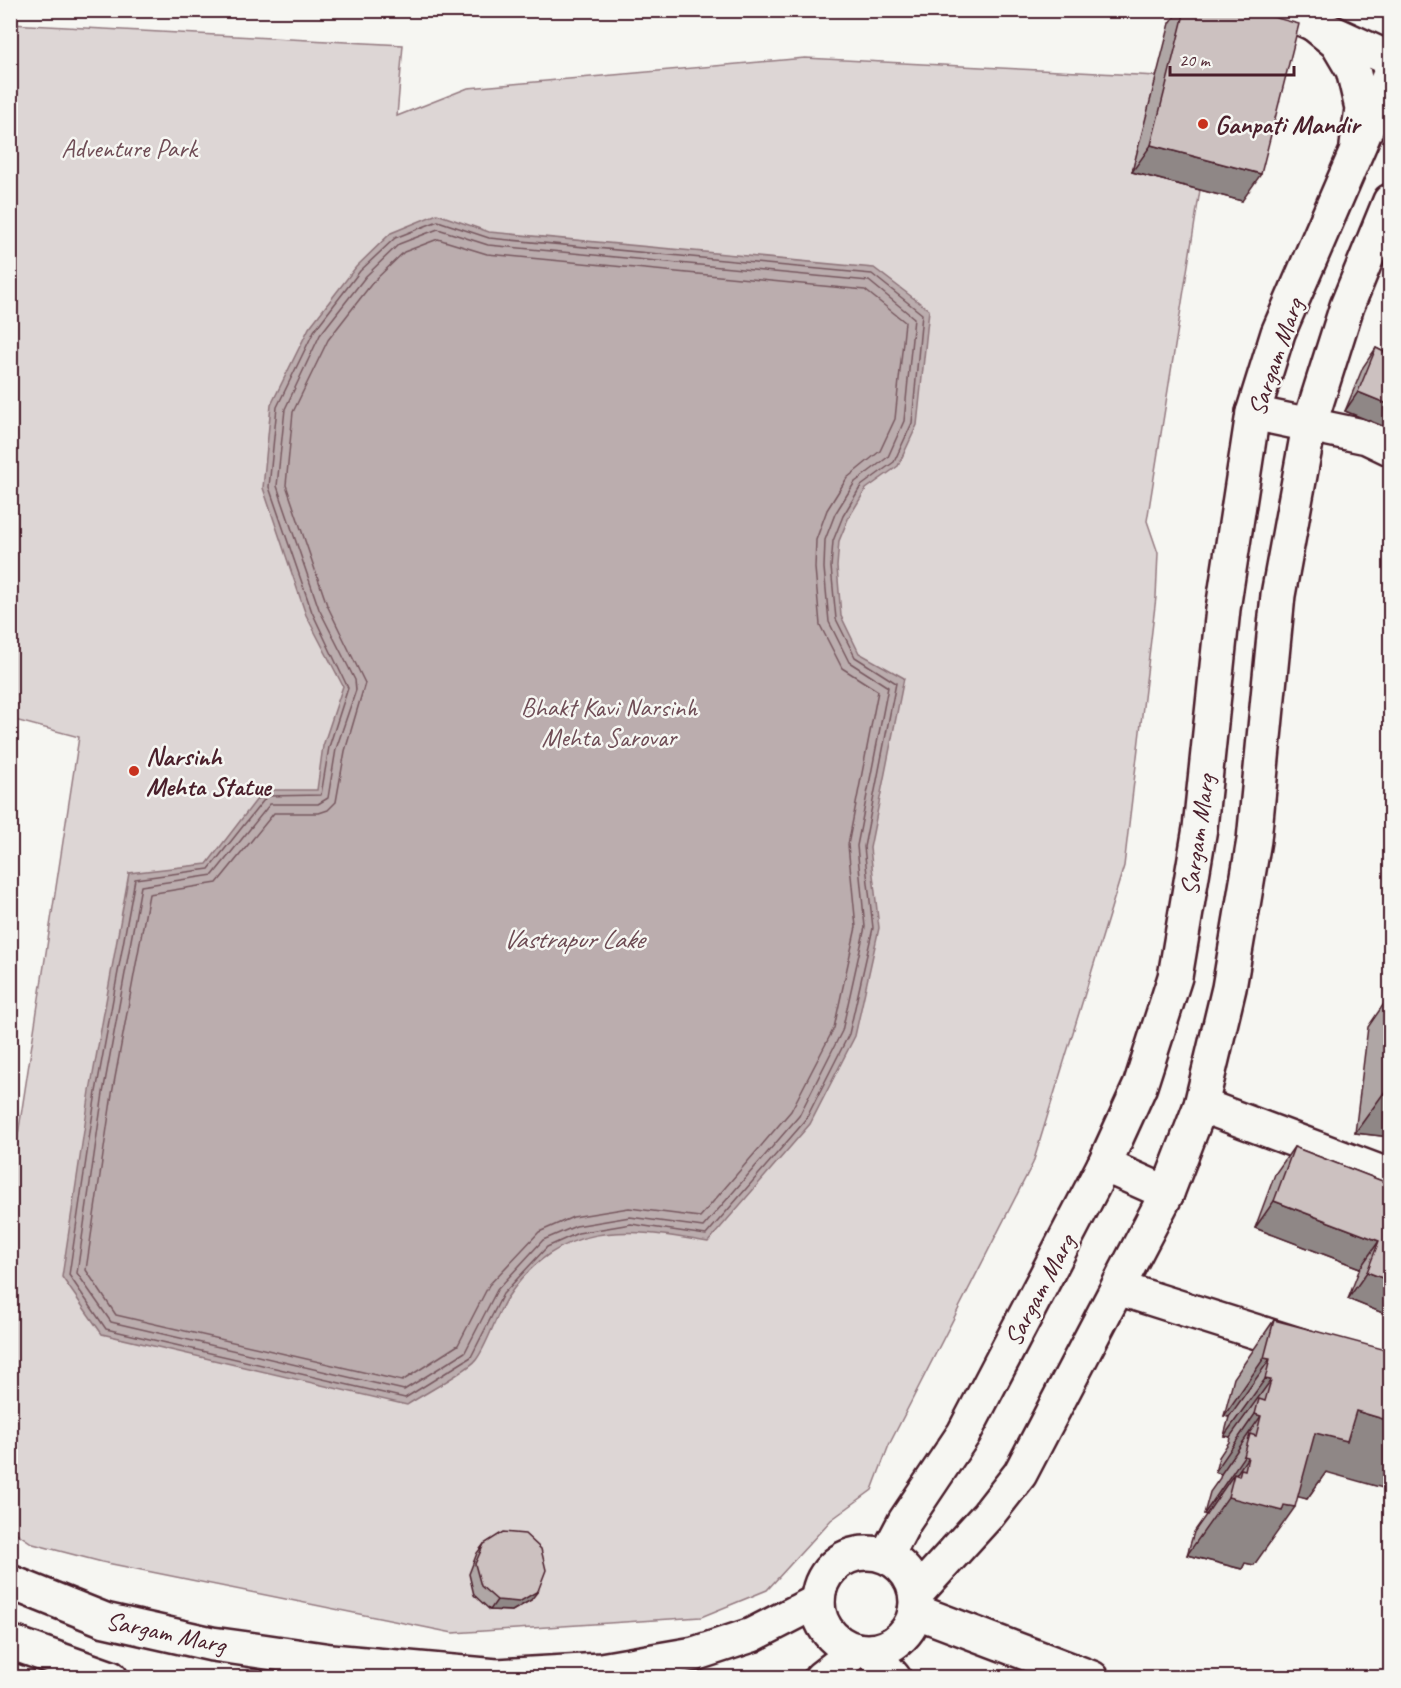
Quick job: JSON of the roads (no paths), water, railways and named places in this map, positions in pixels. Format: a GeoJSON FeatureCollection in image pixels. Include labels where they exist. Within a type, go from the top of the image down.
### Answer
{"type":"FeatureCollection","features":[{"type":"Feature","properties":{"kind":"main road"},"geometry":{"type":"LineString","coordinates":[[1296,16],[1390,59]]}},
{"type":"Feature","properties":{"kind":"main road"},"geometry":{"type":"LineString","coordinates":[[1296,16],[1337,43],[1353,70],[1362,108],[1356,151]]}},
{"type":"Feature","properties":{"kind":"main road","name":"Sargam Marg"},"geometry":{"type":"LineString","coordinates":[[887,1555],[905,1521],[964,1433],[1104,1165],[1140,1086],[1175,977],[1200,828],[1223,609],[1253,413],[1278,333],[1390,74]]}},
{"type":"Feature","properties":{"kind":"main road","name":"Sargam Marg"},"geometry":{"type":"LineString","coordinates":[[916,1602],[1020,1474],[1167,1193],[1201,1105],[1228,988],[1254,840],[1278,596],[1309,426],[1347,306],[1390,201]]}},
{"type":"Feature","properties":{"kind":"main road"},"geometry":{"type":"LineString","coordinates":[[1253,413],[1367,437],[1390,448]]}},
{"type":"Feature","properties":{"kind":"main road"},"geometry":{"type":"LineString","coordinates":[[1201,1105],[1390,1176]]}},
{"type":"Feature","properties":{"kind":"main road"},"geometry":{"type":"LineString","coordinates":[[1104,1165],[1167,1193]]}},
{"type":"Feature","properties":{"kind":"main road"},"geometry":{"type":"LineString","coordinates":[[1118,1288],[1390,1374]]}},
{"type":"Feature","properties":{"kind":"main road"},"geometry":{"type":"LineString","coordinates":[[821,1677],[864,1651],[900,1638],[910,1627],[916,1602],[900,1564],[887,1555],[868,1552],[851,1555],[836,1563],[825,1576],[818,1601],[824,1625],[833,1637],[864,1651],[894,1677]]}},
{"type":"Feature","properties":{"kind":"main road","name":"Sargam Marg"},"geometry":{"type":"LineString","coordinates":[[10,1582],[105,1620],[212,1644],[331,1661],[497,1677],[602,1670],[694,1653],[752,1635],[818,1601]]}},
{"type":"Feature","properties":{"kind":"main road"},"geometry":{"type":"LineString","coordinates":[[916,1602],[1092,1677]]}},
{"type":"Feature","properties":{"kind":"main road"},"geometry":{"type":"LineString","coordinates":[[10,1642],[111,1677]]}},
{"type":"Feature","properties":{"kind":"water","name":"Vastrapur Lake"},"geometry":{"type":"Polygon","coordinates":[[[437,214],[489,232],[874,268],[929,310],[917,425],[898,466],[866,489],[848,519],[839,541],[837,567],[841,616],[859,653],[904,678],[870,848],[879,928],[855,1036],[810,1124],[708,1242],[649,1233],[622,1233],[596,1235],[572,1242],[549,1254],[527,1273],[507,1298],[476,1360],[455,1376],[407,1405],[102,1334],[62,1277],[90,1091],[129,873],[207,864],[264,790],[317,790],[323,746],[343,686],[306,615],[263,488],[271,405],[309,328],[356,267],[391,233],[437,214]]]}},
{"type":"Feature","properties":{"kind":"place","name":"Ganpati Mandir"},"geometry":{"type":"Point","coordinates":[1203,124]}},
{"type":"Feature","properties":{"kind":"place","name":"Narsinh Mehta Statue"},"geometry":{"type":"Point","coordinates":[134,771]}},
{"type":"Feature","properties":{"kind":"park label","name":"Adventure Park"},"geometry":{"type":"Point","coordinates":[129,148]}},
{"type":"Feature","properties":{"kind":"park label","name":"Bhakt Kavi Narsinh Mehta Sarovar"},"geometry":{"type":"Point","coordinates":[609,722]}}]}
